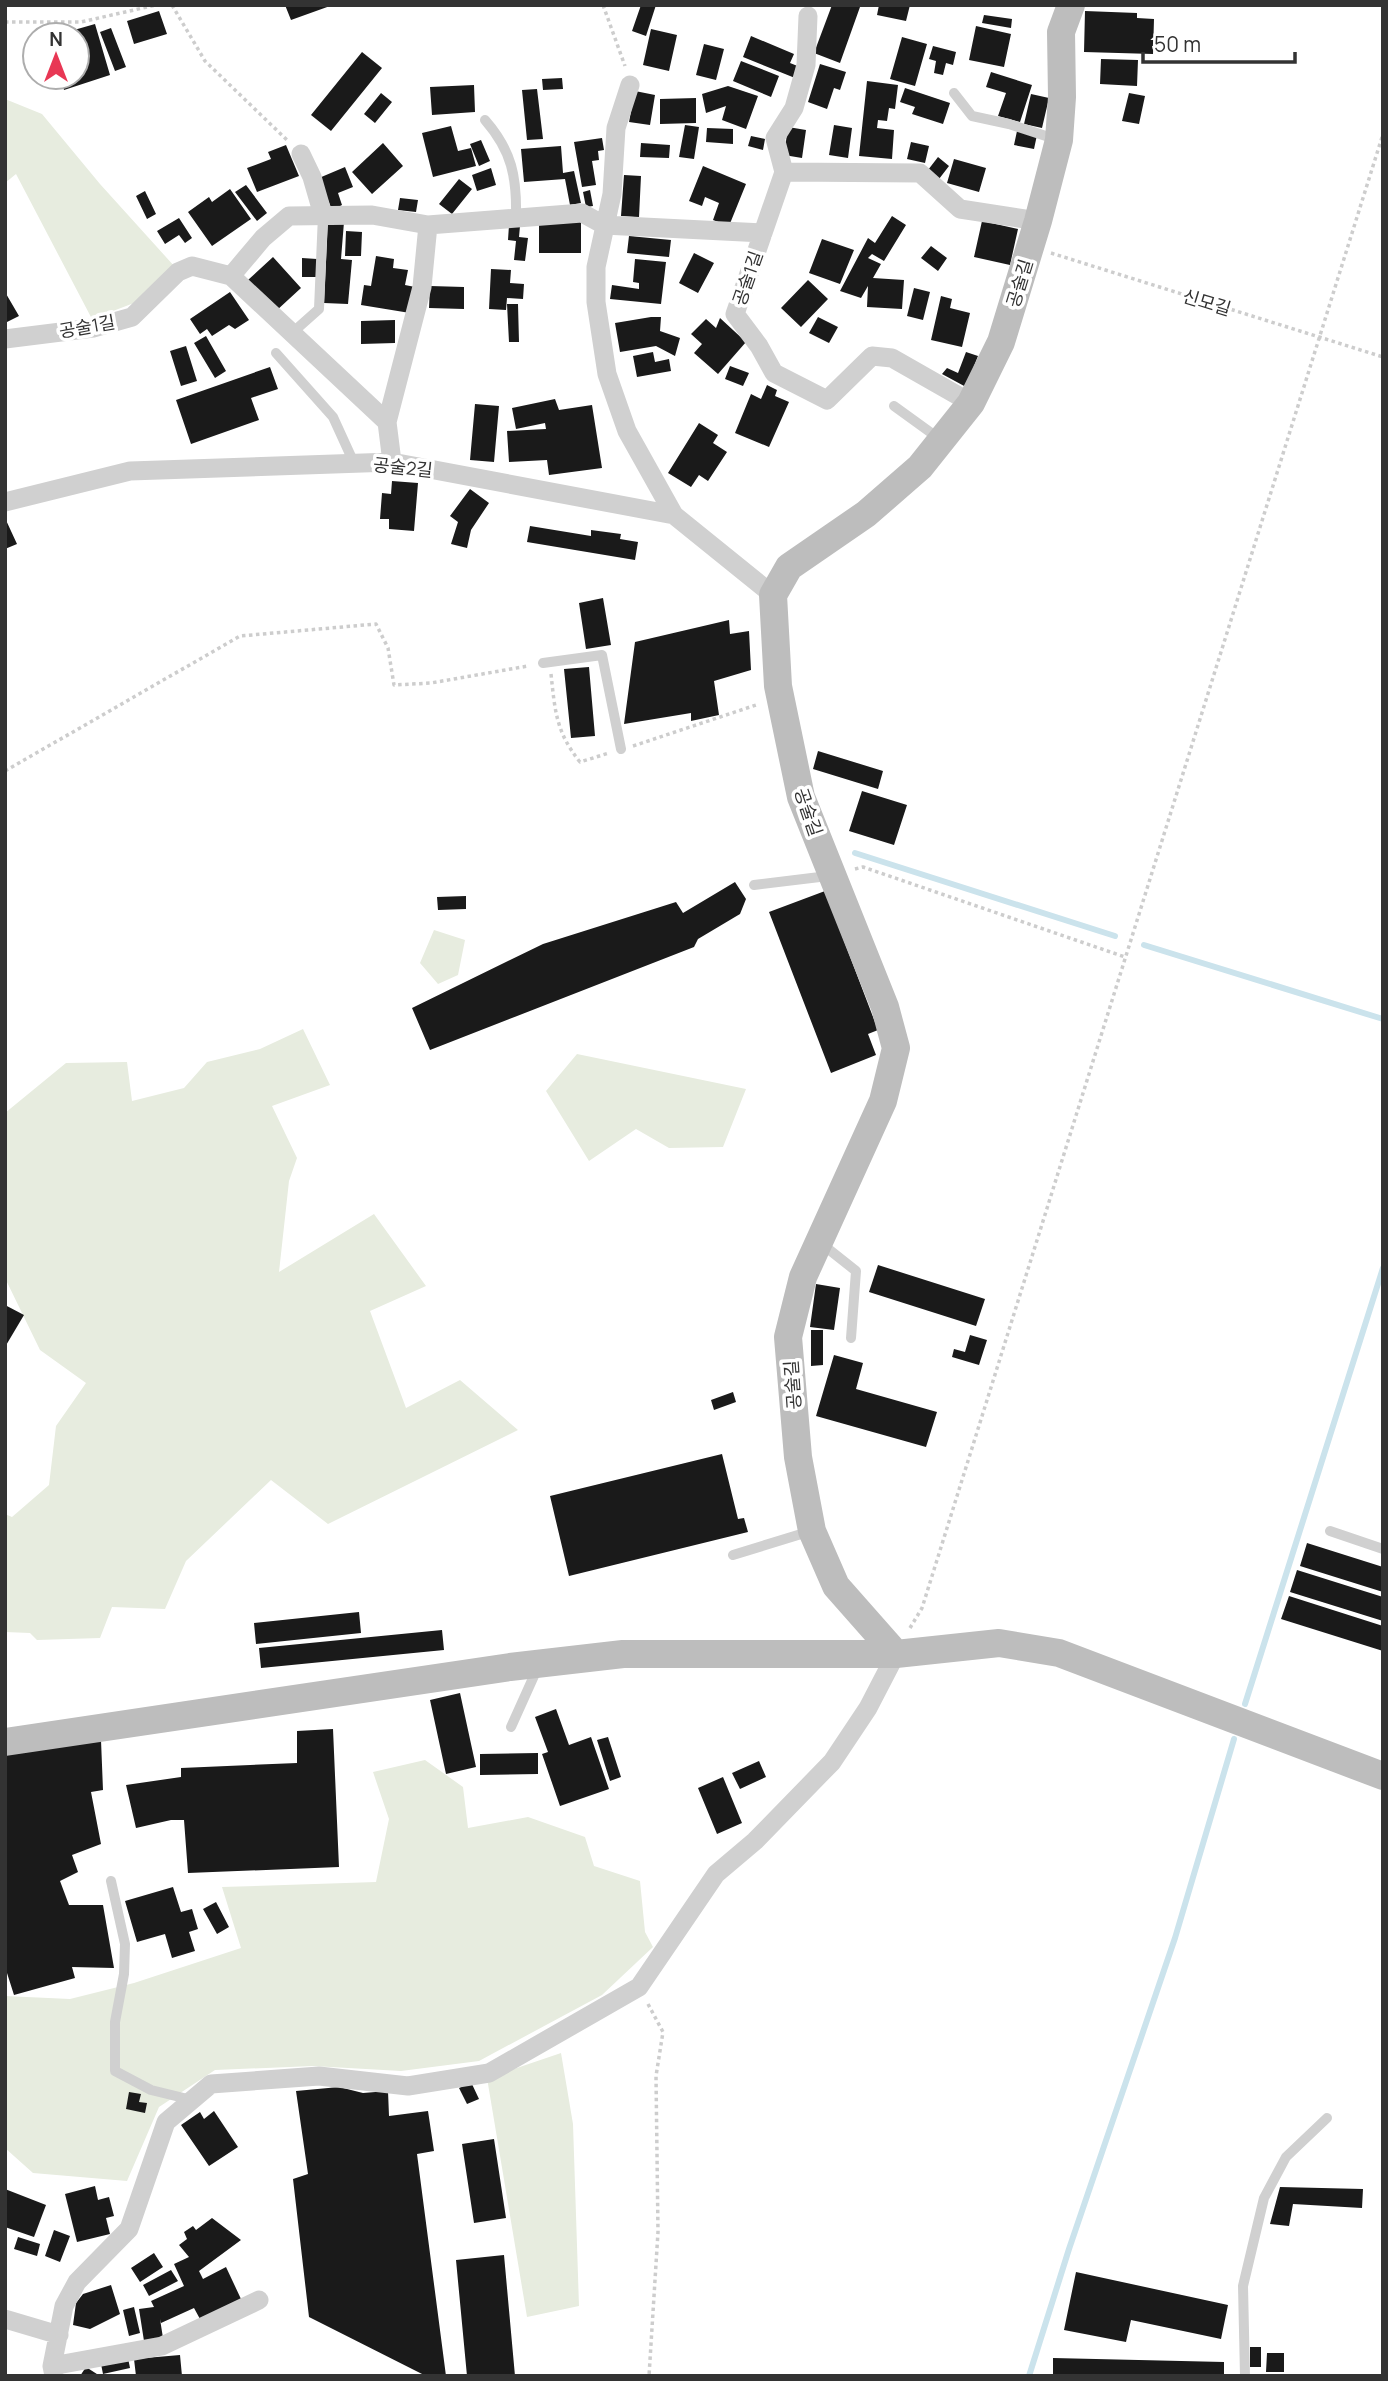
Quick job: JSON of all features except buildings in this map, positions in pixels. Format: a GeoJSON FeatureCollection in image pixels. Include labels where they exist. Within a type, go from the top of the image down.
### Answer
{"type":"FeatureCollection","features":[{"type":"Feature","properties":{"kind":"street","name":"공술길"},"geometry":{"type":"LineString","coordinates":[[896,1654],[836,1586],[811,1531],[798,1457],[788,1337],[803,1277],[883,1101],[896,1048],[886,1007],[801,797],[780,697],[772,596],[789,567],[866,514],[920,467],[971,403],[1001,342],[1059,140],[1062,97],[1061,32],[1065,8]]}},
{"type":"Feature","properties":{"kind":"street"},"geometry":{"type":"LineString","coordinates":[[808,16],[806,65],[794,108],[775,138],[783,172],[920,173],[960,209],[1034,234]]}},
{"type":"Feature","properties":{"kind":"street"},"geometry":{"type":"LineString","coordinates":[[630,85],[616,128],[612,194],[596,267],[596,302],[607,374],[627,431],[674,515]]}},
{"type":"Feature","properties":{"kind":"street"},"geometry":{"type":"LineString","coordinates":[[301,154],[313,177],[323,215]]}},
{"type":"Feature","properties":{"kind":"street","name":"공술1길"},"geometry":{"type":"LineString","coordinates":[[783,172],[735,314],[759,346],[774,373],[827,400],[872,356],[892,358],[971,403]]}},
{"type":"Feature","properties":{"kind":"street","name":"공술1길"},"geometry":{"type":"LineString","coordinates":[[231,276],[263,237],[289,216],[372,215],[428,225],[582,213],[604,225],[763,233]]}},
{"type":"Feature","properties":{"kind":"street"},"geometry":{"type":"LineString","coordinates":[[392,462],[387,422],[422,287],[428,225]]}},
{"type":"Feature","properties":{"kind":"street","name":"공술1길"},"geometry":{"type":"LineString","coordinates":[[5,339],[93,328],[132,317],[178,272],[192,266],[231,276],[387,422]]}},
{"type":"Feature","properties":{"kind":"street","name":"공술2길"},"geometry":{"type":"LineString","coordinates":[[5,502],[130,471],[392,462],[674,515],[772,596]]}},
{"type":"Feature","properties":{"kind":"street"},"geometry":{"type":"LineString","coordinates":[[5,1742],[623,1654],[896,1654],[999,1643],[1059,1653],[1383,1776]]}},
{"type":"Feature","properties":{"kind":"street"},"geometry":{"type":"LineString","coordinates":[[259,2300],[162,2346],[53,2371],[64,2306],[77,2282],[129,2229],[166,2122],[211,2084],[319,2076],[408,2086],[489,2073],[639,1987],[716,1874],[755,1841],[832,1762],[868,1708],[896,1654]]}},
{"type":"Feature","properties":{"kind":"street"},"geometry":{"type":"LineString","coordinates":[[5,2319],[59,2335]]}},
{"type":"Feature","properties":{"kind":"lane"},"geometry":{"type":"LineString","coordinates":[[954,93],[972,116],[1009,124],[1059,140]]}},
{"type":"Feature","properties":{"kind":"lane"},"geometry":{"type":"LineString","coordinates":[[485,120],[496,133],[510,161],[517,186],[516,218]]}},
{"type":"Feature","properties":{"kind":"lane"},"geometry":{"type":"LineString","coordinates":[[292,333],[318,309],[323,215]]}},
{"type":"Feature","properties":{"kind":"lane"},"geometry":{"type":"LineString","coordinates":[[276,353],[332,417],[354,463]]}},
{"type":"Feature","properties":{"kind":"lane"},"geometry":{"type":"LineString","coordinates":[[894,406],[941,440]]}},
{"type":"Feature","properties":{"kind":"lane"},"geometry":{"type":"LineString","coordinates":[[543,663],[602,655],[621,749]]}},
{"type":"Feature","properties":{"kind":"lane"},"geometry":{"type":"LineString","coordinates":[[754,886],[832,876]]}},
{"type":"Feature","properties":{"kind":"lane"},"geometry":{"type":"LineString","coordinates":[[819,1241],[856,1271],[851,1338]]}},
{"type":"Feature","properties":{"kind":"lane"},"geometry":{"type":"LineString","coordinates":[[733,1555],[811,1531]]}},
{"type":"Feature","properties":{"kind":"lane"},"geometry":{"type":"LineString","coordinates":[[1330,1531],[1383,1549]]}},
{"type":"Feature","properties":{"kind":"lane"},"geometry":{"type":"LineString","coordinates":[[511,1727],[540,1664]]}},
{"type":"Feature","properties":{"kind":"lane"},"geometry":{"type":"LineString","coordinates":[[111,1881],[125,1944],[124,1974],[115,2022],[115,2071],[151,2090],[192,2100]]}},
{"type":"Feature","properties":{"kind":"lane"},"geometry":{"type":"LineString","coordinates":[[1245,2376],[1243,2286],[1264,2198],[1286,2157],[1327,2118]]}},
{"type":"Feature","properties":{"kind":"path"},"geometry":{"type":"LineString","coordinates":[[5,22],[81,22],[156,5]]}},
{"type":"Feature","properties":{"kind":"path"},"geometry":{"type":"LineString","coordinates":[[172,5],[205,61],[301,154]]}},
{"type":"Feature","properties":{"kind":"path"},"geometry":{"type":"LineString","coordinates":[[603,5],[630,85]]}},
{"type":"Feature","properties":{"kind":"path"},"geometry":{"type":"LineString","coordinates":[[896,1654],[922,1608],[1383,134]]}},
{"type":"Feature","properties":{"kind":"path","name":"신모길"},"geometry":{"type":"LineString","coordinates":[[1034,234],[1320,338],[1383,357]]}},
{"type":"Feature","properties":{"kind":"path"},"geometry":{"type":"LineString","coordinates":[[5,771],[240,636],[376,624],[388,648],[394,685],[431,683],[543,663],[551,672],[557,723],[569,749],[580,762],[780,697]]}},
{"type":"Feature","properties":{"kind":"path"},"geometry":{"type":"LineString","coordinates":[[832,876],[863,867],[1125,957]]}},
{"type":"Feature","properties":{"kind":"path"},"geometry":{"type":"LineString","coordinates":[[639,1987],[663,2032],[656,2076],[659,2232],[649,2376]]}},
{"type":"Feature","properties":{"kind":"shaded area"},"geometry":{"type":"Polygon","coordinates":[[[5,99],[42,114],[100,184],[175,267],[134,303],[92,319],[16,174],[5,183],[5,99]]]}},
{"type":"Feature","properties":{"kind":"shaded area"},"geometry":{"type":"Polygon","coordinates":[[[434,930],[465,940],[458,975],[438,984],[420,963],[434,930]]]}},
{"type":"Feature","properties":{"kind":"shaded area"},"geometry":{"type":"Polygon","coordinates":[[[303,1029],[330,1085],[272,1106],[297,1158],[289,1181],[279,1272],[374,1214],[426,1286],[370,1311],[406,1408],[460,1380],[518,1430],[328,1524],[271,1480],[186,1561],[165,1609],[112,1607],[100,1638],[37,1640],[30,1633],[5,1632],[5,1514],[12,1517],[49,1485],[56,1426],[86,1383],[40,1350],[5,1278],[5,1113],[66,1063],[127,1062],[132,1101],[184,1088],[207,1062],[260,1049],[303,1029]]]}},
{"type":"Feature","properties":{"kind":"shaded area"},"geometry":{"type":"Polygon","coordinates":[[[577,1054],[746,1089],[723,1147],[669,1148],[636,1129],[589,1161],[546,1091],[577,1054]]]}},
{"type":"Feature","properties":{"kind":"shaded area"},"geometry":{"type":"Polygon","coordinates":[[[425,1760],[463,1787],[468,1828],[528,1817],[585,1837],[594,1866],[640,1881],[645,1932],[653,1947],[602,1995],[479,2061],[401,2071],[313,2066],[215,2070],[159,2107],[127,2181],[33,2173],[5,2148],[5,1996],[70,1999],[134,1983],[241,1948],[222,1887],[376,1882],[389,1819],[373,1772],[425,1760]]]}},
{"type":"Feature","properties":{"kind":"shaded area"},"geometry":{"type":"Polygon","coordinates":[[[561,2053],[573,2124],[579,2306],[527,2317],[487,2078],[561,2053]]]}},
{"type":"Feature","properties":{"kind":"waterway"},"geometry":{"type":"LineString","coordinates":[[855,853],[1115,936]]}},
{"type":"Feature","properties":{"kind":"waterway"},"geometry":{"type":"LineString","coordinates":[[1144,945],[1383,1019]]}},
{"type":"Feature","properties":{"kind":"waterway"},"geometry":{"type":"LineString","coordinates":[[1245,1704],[1383,1268]]}},
{"type":"Feature","properties":{"kind":"waterway"},"geometry":{"type":"LineString","coordinates":[[1029,2376],[1069,2249],[1175,1938],[1234,1739]]}}]}
